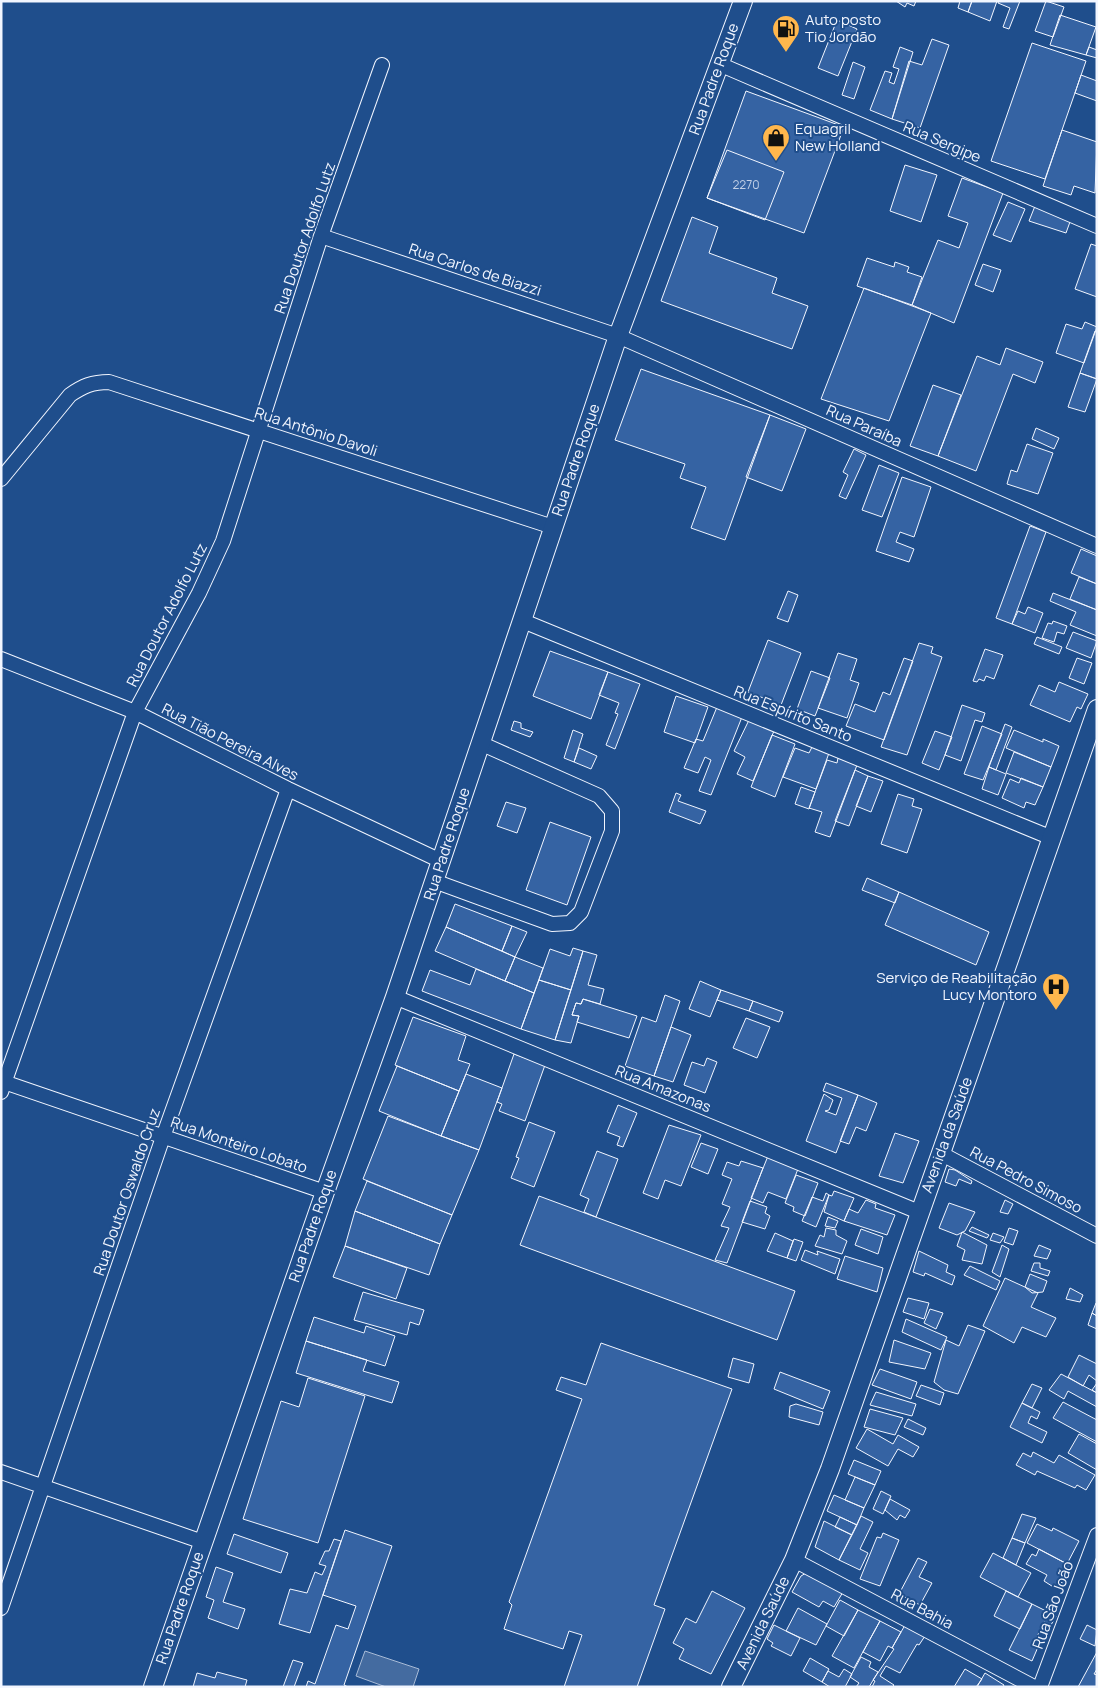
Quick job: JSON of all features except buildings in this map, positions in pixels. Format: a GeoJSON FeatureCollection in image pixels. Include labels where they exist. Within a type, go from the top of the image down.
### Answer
{"type":"FeatureCollection","features":[{"type":"Feature","properties":{"kind":"street","name":"Rua Padre Roque"},"geometry":{"type":"LineString","coordinates":[[153,1687],[325,1192],[395,997],[618,336],[742,1]]}},
{"type":"Feature","properties":{"kind":"street","name":"Rua Sergipe"},"geometry":{"type":"LineString","coordinates":[[719,64],[1097,226]]}},
{"type":"Feature","properties":{"kind":"street","name":"Rua Doutor Adolfo Lutz"},"geometry":{"type":"LineString","coordinates":[[2,1085],[135,712],[199,593],[223,542],[321,236],[382,65]]}},
{"type":"Feature","properties":{"kind":"street","name":"Rua Carlos de Biazzi"},"geometry":{"type":"LineString","coordinates":[[321,236],[618,336]]}},
{"type":"Feature","properties":{"kind":"street","name":"Rua Paraíba"},"geometry":{"type":"LineString","coordinates":[[618,336],[1097,546]]}},
{"type":"Feature","properties":{"kind":"street","name":"Rua Antônio Davoli"},"geometry":{"type":"LineString","coordinates":[[1,479],[70,395],[84,385],[94,382],[109,382],[553,527]]}},
{"type":"Feature","properties":{"kind":"street","name":"Rua Espírito Santo"},"geometry":{"type":"LineString","coordinates":[[523,621],[1052,838]]}},
{"type":"Feature","properties":{"kind":"street","name":"Rua Tião Pereira Alves"},"geometry":{"type":"LineString","coordinates":[[1,659],[135,712],[288,789],[441,861]]}},
{"type":"Feature","properties":{"kind":"street","name":"Avenida da Saúde"},"geometry":{"type":"LineString","coordinates":[[794,1560],[830,1469],[1097,709]]}},
{"type":"Feature","properties":{"kind":"street"},"geometry":{"type":"LineString","coordinates":[[434,880],[552,924],[563,925],[570,923],[581,912],[612,831],[612,811],[599,796],[480,743]]}},
{"type":"Feature","properties":{"kind":"street","name":"Rua Doutor Oswaldo Cruz"},"geometry":{"type":"LineString","coordinates":[[1,1608],[163,1136],[288,789]]}},
{"type":"Feature","properties":{"kind":"street","name":"Rua Amazonas"},"geometry":{"type":"LineString","coordinates":[[395,997],[919,1212]]}},
{"type":"Feature","properties":{"kind":"street","name":"Rua Monteiro Lobato"},"geometry":{"type":"LineString","coordinates":[[2,1085],[163,1136],[325,1192]]}},
{"type":"Feature","properties":{"kind":"street","name":"Rua Pedro Simoso"},"geometry":{"type":"LineString","coordinates":[[940,1153],[1097,1236]]}},
{"type":"Feature","properties":{"kind":"street"},"geometry":{"type":"LineString","coordinates":[[1,1472],[203,1542]]}},
{"type":"Feature","properties":{"kind":"street","name":"Rua São João"},"geometry":{"type":"LineString","coordinates":[[1040,1687],[1097,1535]]}},
{"type":"Feature","properties":{"kind":"street","name":"Avenida Saúde"},"geometry":{"type":"LineString","coordinates":[[731,1687],[794,1560]]}},
{"type":"Feature","properties":{"kind":"street","name":"Rua Bahia"},"geometry":{"type":"LineString","coordinates":[[794,1560],[1034,1687]]}},
{"type":"Feature","properties":{"kind":"water"},"geometry":{"type":"Polygon","coordinates":[[[365,1651],[419,1669],[413,1687],[386,1687],[356,1676],[365,1651]]]}},
{"type":"Feature","properties":{"kind":"place","name":"Auto posto Tio Jordão"},"geometry":{"type":"Point","coordinates":[786,53]}},
{"type":"Feature","properties":{"kind":"place","name":"Equagril New Holland"},"geometry":{"type":"Point","coordinates":[776,162]}},
{"type":"Feature","properties":{"kind":"place","name":"Serviço de Reabilitação Lucy Montoro"},"geometry":{"type":"Point","coordinates":[1056,1011]}}]}
